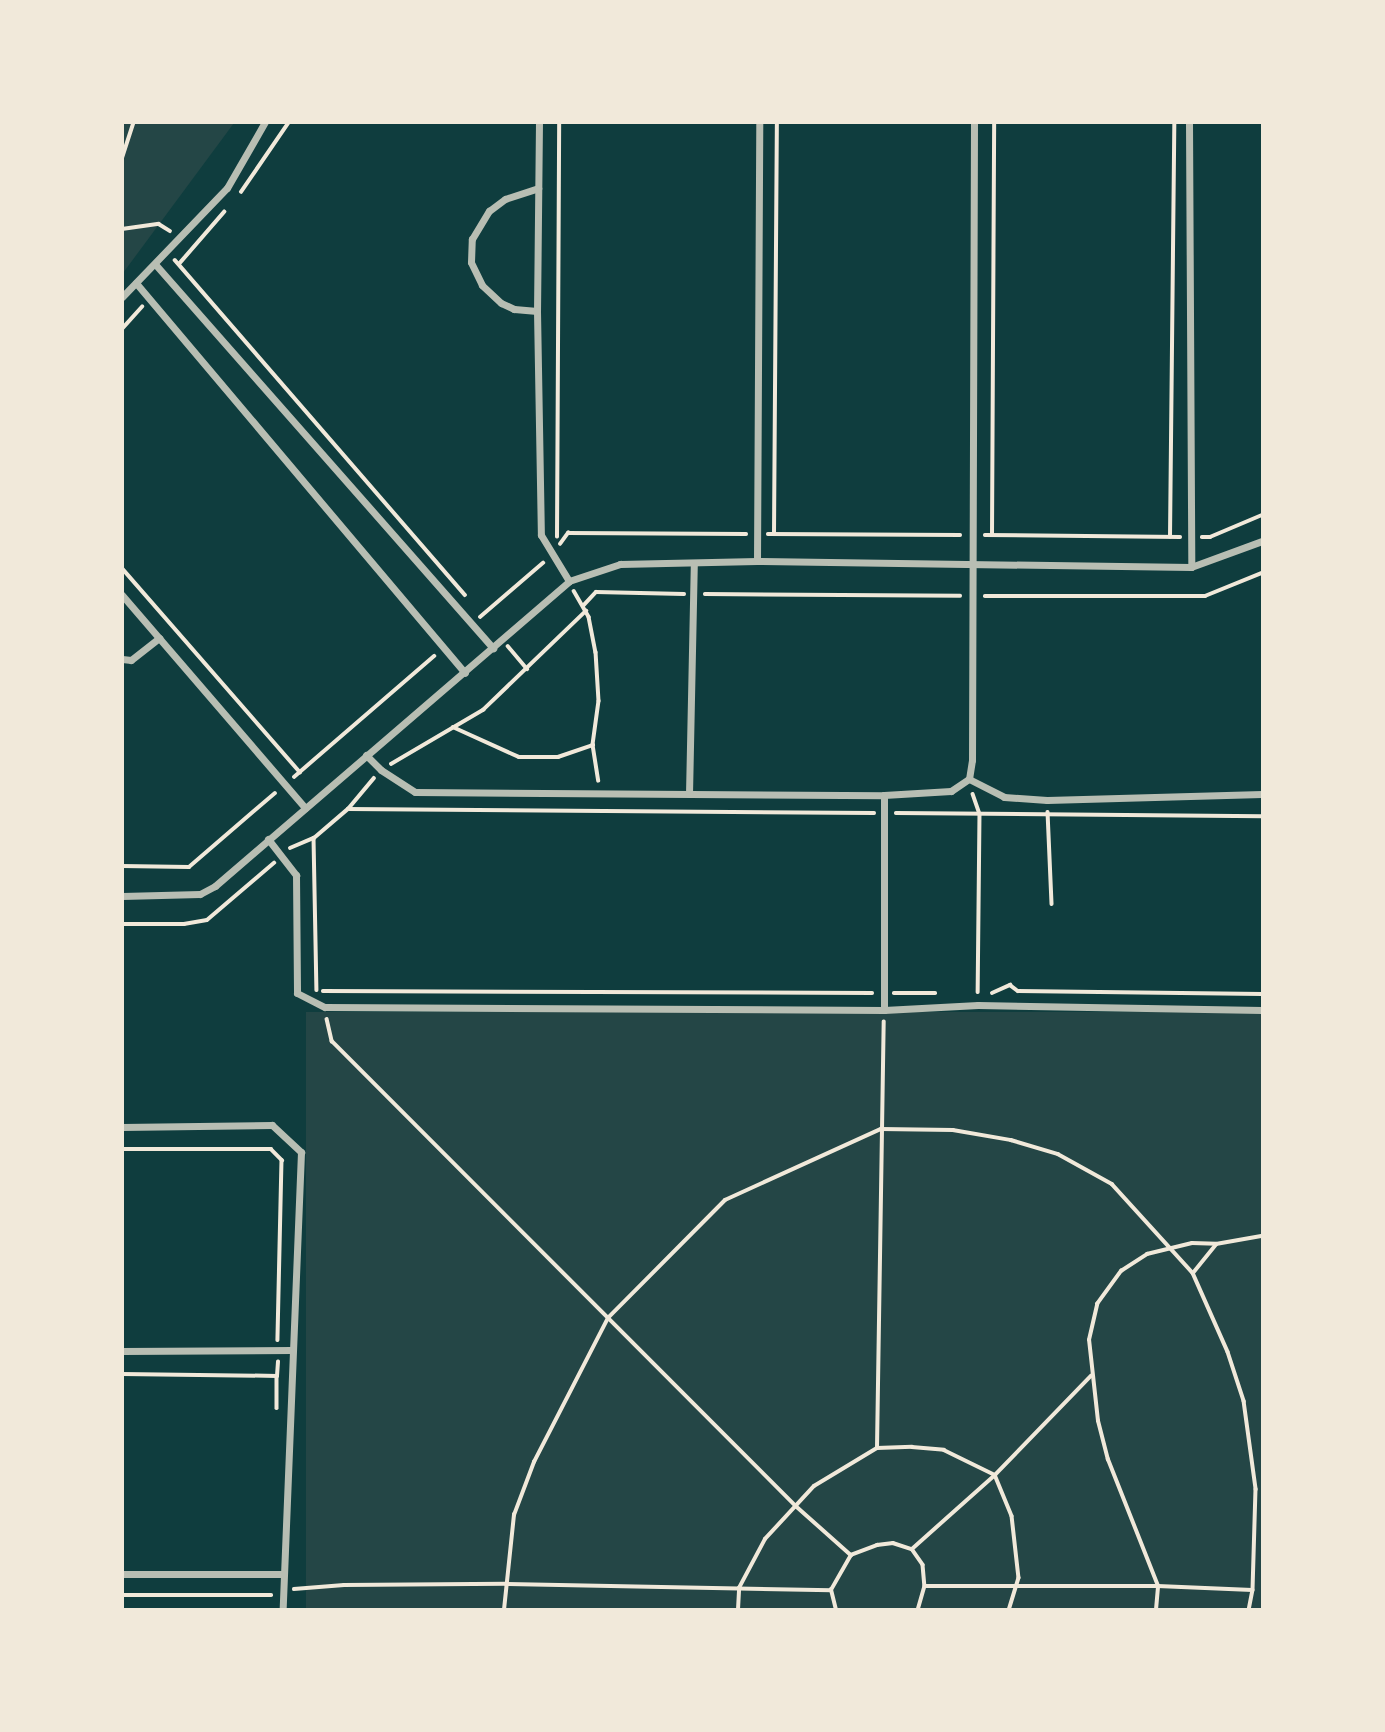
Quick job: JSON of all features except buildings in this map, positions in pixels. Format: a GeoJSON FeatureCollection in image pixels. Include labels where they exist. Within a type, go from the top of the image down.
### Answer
{"type":"FeatureCollection","features":[{"type":"Feature","properties":{"kind":"street"},"geometry":{"type":"LineString","coordinates":[[122,297],[227,188],[265,122]]}},
{"type":"Feature","properties":{"kind":"street"},"geometry":{"type":"LineString","coordinates":[[539,122],[537,311],[541,535],[569,581]]}},
{"type":"Feature","properties":{"kind":"street"},"geometry":{"type":"LineString","coordinates":[[757,561],[759,122]]}},
{"type":"Feature","properties":{"kind":"street"},"geometry":{"type":"LineString","coordinates":[[366,755],[381,770],[415,792],[884,795],[951,791],[969,779],[972,760],[974,122]]}},
{"type":"Feature","properties":{"kind":"street"},"geometry":{"type":"LineString","coordinates":[[1189,122],[1191,567]]}},
{"type":"Feature","properties":{"kind":"street"},"geometry":{"type":"LineString","coordinates":[[537,311],[514,309],[501,303],[482,285],[471,262],[472,239],[489,211],[505,200],[538,188]]}},
{"type":"Feature","properties":{"kind":"street"},"geometry":{"type":"LineString","coordinates":[[155,264],[493,648]]}},
{"type":"Feature","properties":{"kind":"street"},"geometry":{"type":"LineString","coordinates":[[136,283],[466,673]]}},
{"type":"Feature","properties":{"kind":"street"},"geometry":{"type":"LineString","coordinates":[[122,895],[200,894],[215,886],[366,755],[466,673],[569,581],[620,564],[757,561],[1191,567],[1262,541]]}},
{"type":"Feature","properties":{"kind":"street"},"geometry":{"type":"LineString","coordinates":[[690,794],[694,563]]}},
{"type":"Feature","properties":{"kind":"street"},"geometry":{"type":"LineString","coordinates":[[122,595],[305,808]]}},
{"type":"Feature","properties":{"kind":"street"},"geometry":{"type":"LineString","coordinates":[[122,659],[131,660],[159,638]]}},
{"type":"Feature","properties":{"kind":"street"},"geometry":{"type":"LineString","coordinates":[[969,779],[1004,797],[1047,800],[1262,794]]}},
{"type":"Feature","properties":{"kind":"street"},"geometry":{"type":"LineString","coordinates":[[884,795],[884,1010]]}},
{"type":"Feature","properties":{"kind":"street"},"geometry":{"type":"LineString","coordinates":[[268,839],[296,875],[296,993],[324,1007],[884,1010],[978,1005],[1262,1010]]}},
{"type":"Feature","properties":{"kind":"street"},"geometry":{"type":"LineString","coordinates":[[122,1127],[272,1125],[301,1152],[283,1609]]}},
{"type":"Feature","properties":{"kind":"street"},"geometry":{"type":"LineString","coordinates":[[122,1350],[292,1350]]}},
{"type":"Feature","properties":{"kind":"street"},"geometry":{"type":"LineString","coordinates":[[122,1574],[283,1574]]}},
{"type":"Feature","properties":{"kind":"path"},"geometry":{"type":"LineString","coordinates":[[122,158],[134,122]]}},
{"type":"Feature","properties":{"kind":"path"},"geometry":{"type":"LineString","coordinates":[[233,201],[252,180],[289,122]]}},
{"type":"Feature","properties":{"kind":"path"},"geometry":{"type":"LineString","coordinates":[[559,122],[556,535],[561,543]]}},
{"type":"Feature","properties":{"kind":"path"},"geometry":{"type":"LineString","coordinates":[[774,534],[777,122]]}},
{"type":"Feature","properties":{"kind":"path"},"geometry":{"type":"LineString","coordinates":[[992,535],[994,122]]}},
{"type":"Feature","properties":{"kind":"path"},"geometry":{"type":"LineString","coordinates":[[1170,537],[1174,122]]}},
{"type":"Feature","properties":{"kind":"path"},"geometry":{"type":"LineString","coordinates":[[167,278],[224,211]]}},
{"type":"Feature","properties":{"kind":"path"},"geometry":{"type":"LineString","coordinates":[[122,229],[159,224],[180,238]]}},
{"type":"Feature","properties":{"kind":"path"},"geometry":{"type":"LineString","coordinates":[[167,251],[467,597]]}},
{"type":"Feature","properties":{"kind":"path"},"geometry":{"type":"LineString","coordinates":[[122,329],[149,298]]}},
{"type":"Feature","properties":{"kind":"path"},"geometry":{"type":"LineString","coordinates":[[472,624],[552,555],[568,533],[1210,537],[1262,515]]}},
{"type":"Feature","properties":{"kind":"path"},"geometry":{"type":"LineString","coordinates":[[122,568],[300,772]]}},
{"type":"Feature","properties":{"kind":"path"},"geometry":{"type":"LineString","coordinates":[[708,594],[1205,596],[1262,573]]}},
{"type":"Feature","properties":{"kind":"path"},"geometry":{"type":"LineString","coordinates":[[569,581],[586,611],[596,652],[598,701],[593,745],[601,793]]}},
{"type":"Feature","properties":{"kind":"path"},"geometry":{"type":"LineString","coordinates":[[583,606],[596,593],[678,594]]}},
{"type":"Feature","properties":{"kind":"path"},"geometry":{"type":"LineString","coordinates":[[476,607],[527,669]]}},
{"type":"Feature","properties":{"kind":"path"},"geometry":{"type":"LineString","coordinates":[[122,924],[184,924],[207,920],[290,848],[314,838],[348,809],[381,770],[483,710],[586,611]]}},
{"type":"Feature","properties":{"kind":"path"},"geometry":{"type":"LineString","coordinates":[[122,866],[189,867],[444,648]]}},
{"type":"Feature","properties":{"kind":"path"},"geometry":{"type":"LineString","coordinates":[[453,727],[519,757],[558,757],[593,745]]}},
{"type":"Feature","properties":{"kind":"path"},"geometry":{"type":"LineString","coordinates":[[969,779],[979,814],[978,1005]]}},
{"type":"Feature","properties":{"kind":"path"},"geometry":{"type":"LineString","coordinates":[[1047,800],[1052,904]]}},
{"type":"Feature","properties":{"kind":"path"},"geometry":{"type":"LineString","coordinates":[[348,809],[1262,816]]}},
{"type":"Feature","properties":{"kind":"path"},"geometry":{"type":"LineString","coordinates":[[314,838],[317,991],[938,993]]}},
{"type":"Feature","properties":{"kind":"path"},"geometry":{"type":"LineString","coordinates":[[965,993],[990,993],[1010,985],[1018,991],[1262,994]]}},
{"type":"Feature","properties":{"kind":"path"},"geometry":{"type":"LineString","coordinates":[[324,1007],[331,1041],[796,1506],[851,1555]]}},
{"type":"Feature","properties":{"kind":"path"},"geometry":{"type":"LineString","coordinates":[[877,1448],[884,1010]]}},
{"type":"Feature","properties":{"kind":"path"},"geometry":{"type":"LineString","coordinates":[[504,1609],[514,1515],[534,1462],[608,1318],[725,1200],[881,1129],[953,1130],[1011,1140],[1058,1154],[1112,1184],[1193,1273],[1228,1352],[1244,1401],[1256,1489],[1253,1590],[1249,1609]]}},
{"type":"Feature","properties":{"kind":"path"},"geometry":{"type":"LineString","coordinates":[[122,1149],[271,1149],[282,1160],[276,1417]]}},
{"type":"Feature","properties":{"kind":"path"},"geometry":{"type":"LineString","coordinates":[[1156,1609],[1158,1586],[1108,1460],[1091,1375],[1089,1340],[1097,1304],[1121,1271],[1147,1254],[1192,1243],[1216,1244],[1262,1236]]}},
{"type":"Feature","properties":{"kind":"path"},"geometry":{"type":"LineString","coordinates":[[1193,1273],[1216,1244]]}},
{"type":"Feature","properties":{"kind":"path"},"geometry":{"type":"LineString","coordinates":[[122,1374],[277,1376]]}},
{"type":"Feature","properties":{"kind":"path"},"geometry":{"type":"LineString","coordinates":[[912,1549],[995,1475],[1091,1375]]}},
{"type":"Feature","properties":{"kind":"path"},"geometry":{"type":"LineString","coordinates":[[737,1609],[739,1588],[765,1539],[814,1486],[877,1448],[912,1447],[944,1450],[995,1475],[1012,1516],[1019,1578],[1009,1609]]}},
{"type":"Feature","properties":{"kind":"path"},"geometry":{"type":"LineString","coordinates":[[836,1609],[831,1590],[851,1555],[877,1545],[893,1544],[912,1549],[923,1565],[925,1586],[918,1609]]}},
{"type":"Feature","properties":{"kind":"path"},"geometry":{"type":"LineString","coordinates":[[272,1602],[273,1574]]}},
{"type":"Feature","properties":{"kind":"path"},"geometry":{"type":"LineString","coordinates":[[282,1590],[344,1585],[506,1584],[831,1590]]}},
{"type":"Feature","properties":{"kind":"path"},"geometry":{"type":"LineString","coordinates":[[925,1586],[1158,1586],[1253,1590]]}},
{"type":"Feature","properties":{"kind":"path"},"geometry":{"type":"LineString","coordinates":[[122,1595],[272,1595]]}},
{"type":"Feature","properties":{"kind":"shaded area"},"geometry":{"type":"Polygon","coordinates":[[[123,123],[234,123],[123,273],[123,123]]]}},
{"type":"Feature","properties":{"kind":"shaded area"},"geometry":{"type":"Polygon","coordinates":[[[306,1012],[1262,1012],[1262,1609],[306,1609],[306,1012]]]}}]}
